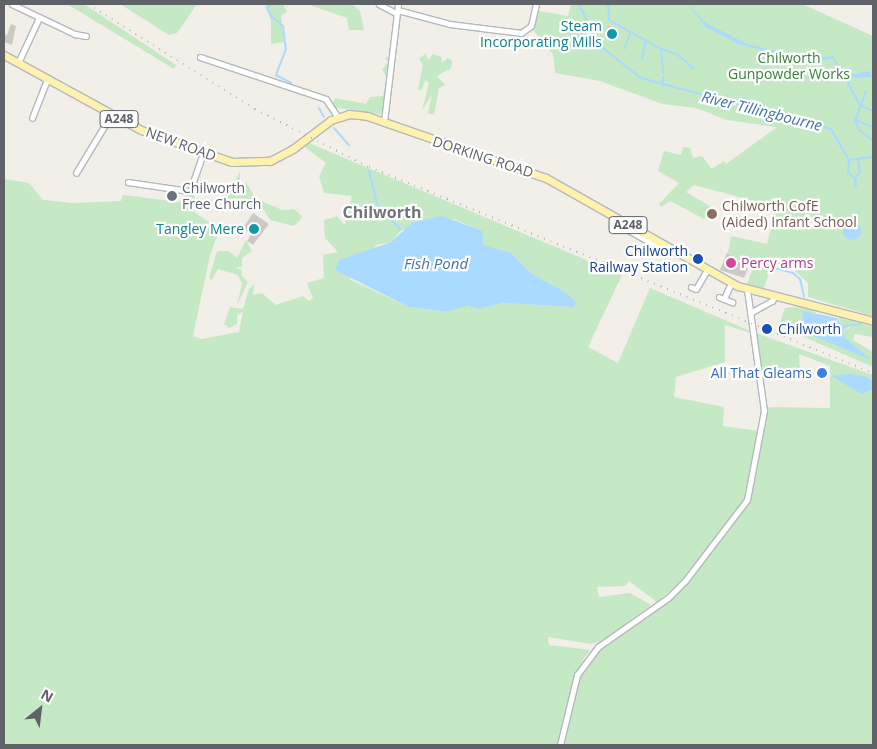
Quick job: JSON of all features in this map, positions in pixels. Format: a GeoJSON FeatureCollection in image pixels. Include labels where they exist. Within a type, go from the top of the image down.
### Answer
{"type":"FeatureCollection","features":[{"type":"Feature","properties":{"kind":"main road","name":"NEW ROAD"},"geometry":{"type":"LineString","coordinates":[[4,55],[111,115],[203,154],[241,163],[262,162],[281,156],[310,135]]}},
{"type":"Feature","properties":{"kind":"main road","name":"DORKING ROAD"},"geometry":{"type":"LineString","coordinates":[[310,135],[338,117],[362,114],[527,170],[617,218],[644,237],[747,290],[873,321]]}},
{"type":"Feature","properties":{"kind":"street"},"geometry":{"type":"LineString","coordinates":[[12,4],[75,34],[86,36]]}},
{"type":"Feature","properties":{"kind":"street"},"geometry":{"type":"LineString","coordinates":[[379,4],[397,11],[450,24],[521,33],[530,26],[536,4]]}},
{"type":"Feature","properties":{"kind":"street"},"geometry":{"type":"LineString","coordinates":[[384,122],[394,59],[398,4]]}},
{"type":"Feature","properties":{"kind":"street"},"geometry":{"type":"LineString","coordinates":[[18,63],[39,18]]}},
{"type":"Feature","properties":{"kind":"street"},"geometry":{"type":"LineString","coordinates":[[200,56],[326,99],[338,117]]}},
{"type":"Feature","properties":{"kind":"street"},"geometry":{"type":"LineString","coordinates":[[32,118],[48,80]]}},
{"type":"Feature","properties":{"kind":"street"},"geometry":{"type":"LineString","coordinates":[[76,173],[111,115]]}},
{"type":"Feature","properties":{"kind":"street"},"geometry":{"type":"LineString","coordinates":[[128,182],[190,191],[203,154]]}},
{"type":"Feature","properties":{"kind":"street"},"geometry":{"type":"LineString","coordinates":[[644,237],[664,250]]}},
{"type":"Feature","properties":{"kind":"street"},"geometry":{"type":"LineString","coordinates":[[696,288],[707,270]]}},
{"type":"Feature","properties":{"kind":"street"},"geometry":{"type":"LineString","coordinates":[[724,299],[732,283]]}},
{"type":"Feature","properties":{"kind":"street"},"geometry":{"type":"LineString","coordinates":[[560,745],[577,675],[587,661],[598,647],[685,582],[747,500],[764,411],[747,290]]}},
{"type":"Feature","properties":{"kind":"street"},"geometry":{"type":"LineString","coordinates":[[750,313],[775,296]]}},
{"type":"Feature","properties":{"kind":"street"},"geometry":{"type":"LineString","coordinates":[[719,297],[732,302]]}},
{"type":"Feature","properties":{"kind":"green space"},"geometry":{"type":"Polygon","coordinates":[[[67,4],[84,4],[176,65],[174,69],[67,4]]]}},
{"type":"Feature","properties":{"kind":"green space"},"geometry":{"type":"Polygon","coordinates":[[[120,4],[197,4],[177,33],[169,35],[120,4]]]}},
{"type":"Feature","properties":{"kind":"green space"},"geometry":{"type":"Polygon","coordinates":[[[265,4],[283,4],[287,12],[281,16],[284,42],[271,44],[271,21],[265,4]]]}},
{"type":"Feature","properties":{"kind":"green space"},"geometry":{"type":"Polygon","coordinates":[[[307,4],[353,5],[360,11],[364,30],[349,30],[347,18],[307,4]]]}},
{"type":"Feature","properties":{"kind":"green space","name":"Chilworth Gunpowder Works"},"geometry":{"type":"Polygon","coordinates":[[[571,4],[802,4],[873,36],[873,316],[808,297],[808,283],[793,269],[773,262],[764,288],[747,284],[754,265],[731,258],[728,253],[731,236],[767,244],[776,207],[694,185],[686,192],[716,210],[715,220],[707,215],[704,219],[670,201],[661,207],[659,204],[679,183],[658,171],[664,151],[681,155],[683,147],[690,148],[693,158],[702,156],[712,169],[724,161],[726,164],[777,127],[727,120],[696,108],[662,104],[600,81],[555,73],[553,54],[533,30],[539,11],[568,16],[571,4]]]}},
{"type":"Feature","properties":{"kind":"green space"},"geometry":{"type":"Polygon","coordinates":[[[426,53],[428,60],[433,54],[442,57],[441,63],[448,58],[452,61],[451,68],[437,76],[445,85],[439,88],[434,115],[428,113],[432,95],[422,110],[429,83],[425,80],[422,90],[418,90],[423,65],[419,59],[426,53]]]}},
{"type":"Feature","properties":{"kind":"green space"},"geometry":{"type":"Polygon","coordinates":[[[385,57],[392,60],[393,70],[385,115],[331,107],[335,98],[366,104],[370,97],[383,96],[387,78],[382,69],[388,63],[385,57]]]}},
{"type":"Feature","properties":{"kind":"green space"},"geometry":{"type":"Polygon","coordinates":[[[309,143],[622,275],[588,347],[618,363],[650,288],[748,330],[751,333],[725,325],[725,362],[676,377],[674,397],[724,407],[723,426],[759,431],[764,411],[770,407],[830,408],[830,366],[799,354],[800,371],[764,372],[758,365],[753,332],[873,375],[873,745],[4,745],[4,179],[29,183],[43,200],[73,203],[121,201],[123,195],[180,202],[192,189],[195,198],[189,209],[220,229],[210,255],[193,336],[202,339],[239,332],[243,312],[237,315],[237,324],[229,328],[224,324],[230,307],[243,309],[249,289],[254,284],[253,295],[262,293],[276,305],[303,296],[309,301],[313,298],[307,283],[324,278],[323,255],[338,252],[325,238],[324,220],[337,216],[345,225],[352,196],[324,193],[319,176],[326,163],[305,147],[309,143]],[[454,219],[401,230],[391,242],[376,245],[370,252],[339,260],[351,280],[409,307],[447,312],[468,304],[477,309],[503,303],[574,307],[565,292],[531,273],[511,253],[487,248],[483,245],[481,231],[454,219]],[[690,574],[657,602],[629,581],[625,586],[597,587],[599,597],[630,593],[651,605],[602,641],[591,644],[548,637],[549,645],[590,650],[581,662],[670,601],[692,579],[690,574]]]}},
{"type":"Feature","properties":{"kind":"green space"},"geometry":{"type":"Polygon","coordinates":[[[240,171],[240,190],[244,190],[246,182],[255,198],[282,210],[294,209],[302,216],[300,220],[294,226],[270,220],[263,209],[244,204],[241,215],[240,199],[229,206],[226,199],[240,171]]]}},
{"type":"Feature","properties":{"kind":"green space"},"geometry":{"type":"Polygon","coordinates":[[[246,240],[252,251],[242,258],[242,267],[235,268],[242,270],[241,275],[248,282],[237,305],[242,284],[238,275],[218,269],[212,280],[209,278],[217,251],[229,251],[237,258],[246,240]]]}},
{"type":"Feature","properties":{"kind":"green space"},"geometry":{"type":"Polygon","coordinates":[[[796,307],[815,311],[820,332],[851,328],[842,325],[838,317],[873,327],[873,337],[855,334],[853,340],[873,352],[873,367],[779,326],[785,308],[796,307]]]}},
{"type":"Feature","properties":{"kind":"water"},"geometry":{"type":"Polygon","coordinates":[[[687,4],[706,23],[747,44],[810,59],[833,56],[846,76],[868,71],[873,77],[845,78],[833,59],[810,61],[738,44],[706,27],[687,4]]]}},
{"type":"Feature","properties":{"kind":"water","name":"Fish Pond"},"geometry":{"type":"Polygon","coordinates":[[[443,216],[482,231],[483,245],[511,253],[531,273],[565,292],[576,302],[574,307],[503,303],[477,309],[468,305],[447,312],[409,307],[335,270],[339,260],[391,242],[413,222],[443,216]]]}},
{"type":"Feature","properties":{"kind":"water"},"geometry":{"type":"Polygon","coordinates":[[[848,222],[856,222],[861,227],[859,238],[848,240],[843,235],[843,227],[848,222]]]}},
{"type":"Feature","properties":{"kind":"water"},"geometry":{"type":"Polygon","coordinates":[[[803,311],[837,318],[842,325],[852,325],[842,330],[845,338],[871,360],[802,331],[803,311]]]}},
{"type":"Feature","properties":{"kind":"water"},"geometry":{"type":"Polygon","coordinates":[[[849,374],[867,377],[873,382],[873,389],[861,394],[832,376],[849,374]]]}},
{"type":"Feature","properties":{"kind":"building"},"geometry":{"type":"Polygon","coordinates":[[[11,24],[16,26],[12,45],[4,42],[4,34],[7,35],[11,24]]]}},
{"type":"Feature","properties":{"kind":"building","name":"Steam Incorporating Mills"},"geometry":{"type":"Polygon","coordinates":[[[608,25],[620,35],[612,42],[605,32],[608,25]]]}},
{"type":"Feature","properties":{"kind":"building","name":"Tangley Mere"},"geometry":{"type":"Polygon","coordinates":[[[253,213],[269,224],[253,245],[247,241],[251,235],[243,228],[253,213]]]}},
{"type":"Feature","properties":{"kind":"building","name":"Percy arms"},"geometry":{"type":"Polygon","coordinates":[[[727,253],[748,269],[744,278],[720,270],[727,253]]]}},
{"type":"Feature","properties":{"kind":"waterway"},"geometry":{"type":"LineString","coordinates":[[271,4],[267,8],[271,16],[283,26],[286,49],[276,75],[291,83]]}},
{"type":"Feature","properties":{"kind":"waterway","name":"River Tillingbourne"},"geometry":{"type":"LineString","coordinates":[[579,4],[593,34],[604,49],[641,78],[831,129],[849,160],[873,157]]}},
{"type":"Feature","properties":{"kind":"waterway","name":"River Tillingbourne"},"geometry":{"type":"LineString","coordinates":[[608,4],[609,20],[661,49],[663,73]]}},
{"type":"Feature","properties":{"kind":"waterway","name":"River Tillingbourne"},"geometry":{"type":"LineString","coordinates":[[624,49],[630,33]]}},
{"type":"Feature","properties":{"kind":"waterway","name":"River Tillingbourne"},"geometry":{"type":"LineString","coordinates":[[642,59],[645,42]]}},
{"type":"Feature","properties":{"kind":"waterway"},"geometry":{"type":"LineString","coordinates":[[662,49],[678,55],[694,69]]}},
{"type":"Feature","properties":{"kind":"waterway","name":"River Tillingbourne"},"geometry":{"type":"LineString","coordinates":[[663,77],[663,86]]}},
{"type":"Feature","properties":{"kind":"waterway"},"geometry":{"type":"LineString","coordinates":[[845,77],[860,105],[873,111]]}},
{"type":"Feature","properties":{"kind":"waterway"},"geometry":{"type":"LineString","coordinates":[[866,91],[855,121],[860,131],[873,140]]}},
{"type":"Feature","properties":{"kind":"waterway"},"geometry":{"type":"LineString","coordinates":[[319,108],[324,117]]}},
{"type":"Feature","properties":{"kind":"waterway"},"geometry":{"type":"LineString","coordinates":[[855,120],[873,127]]}},
{"type":"Feature","properties":{"kind":"waterway"},"geometry":{"type":"LineString","coordinates":[[334,128],[349,145]]}},
{"type":"Feature","properties":{"kind":"waterway"},"geometry":{"type":"LineString","coordinates":[[855,178],[860,172],[858,159]]}},
{"type":"Feature","properties":{"kind":"waterway"},"geometry":{"type":"LineString","coordinates":[[849,161],[848,173],[855,178],[856,187]]}},
{"type":"Feature","properties":{"kind":"waterway"},"geometry":{"type":"LineString","coordinates":[[369,171],[378,206],[401,230]]}},
{"type":"Feature","properties":{"kind":"waterway"},"geometry":{"type":"LineString","coordinates":[[854,219],[859,211]]}},
{"type":"Feature","properties":{"kind":"waterway"},"geometry":{"type":"LineString","coordinates":[[744,260],[793,273],[800,279],[804,297]]}},
{"type":"Feature","properties":{"kind":"waterway"},"geometry":{"type":"LineString","coordinates":[[852,325],[861,324]]}},
{"type":"Feature","properties":{"kind":"railway"},"geometry":{"type":"LineString","coordinates":[[88,4],[255,109],[369,167],[873,373]]}},
{"type":"Feature","properties":{"kind":"place","name":"Steam Incorporating Mills"},"geometry":{"type":"Point","coordinates":[612,34]}},
{"type":"Feature","properties":{"kind":"place","name":"Chilworth Free Church"},"geometry":{"type":"Point","coordinates":[172,196]}},
{"type":"Feature","properties":{"kind":"place","name":"Chilworth CofE (Aided) Infant School"},"geometry":{"type":"Point","coordinates":[712,214]}},
{"type":"Feature","properties":{"kind":"place","name":"Tangley Mere"},"geometry":{"type":"Point","coordinates":[254,229]}},
{"type":"Feature","properties":{"kind":"place","name":"Chilworth Railway Station"},"geometry":{"type":"Point","coordinates":[698,259]}},
{"type":"Feature","properties":{"kind":"place","name":"Percy arms"},"geometry":{"type":"Point","coordinates":[731,263]}},
{"type":"Feature","properties":{"kind":"place","name":"Chilworth"},"geometry":{"type":"Point","coordinates":[767,329]}},
{"type":"Feature","properties":{"kind":"place","name":"All That Gleams"},"geometry":{"type":"Point","coordinates":[822,373]}},
{"type":"Feature","properties":{"kind":"district","name":"Chilworth"},"geometry":{"type":"Point","coordinates":[382,212]}}]}
